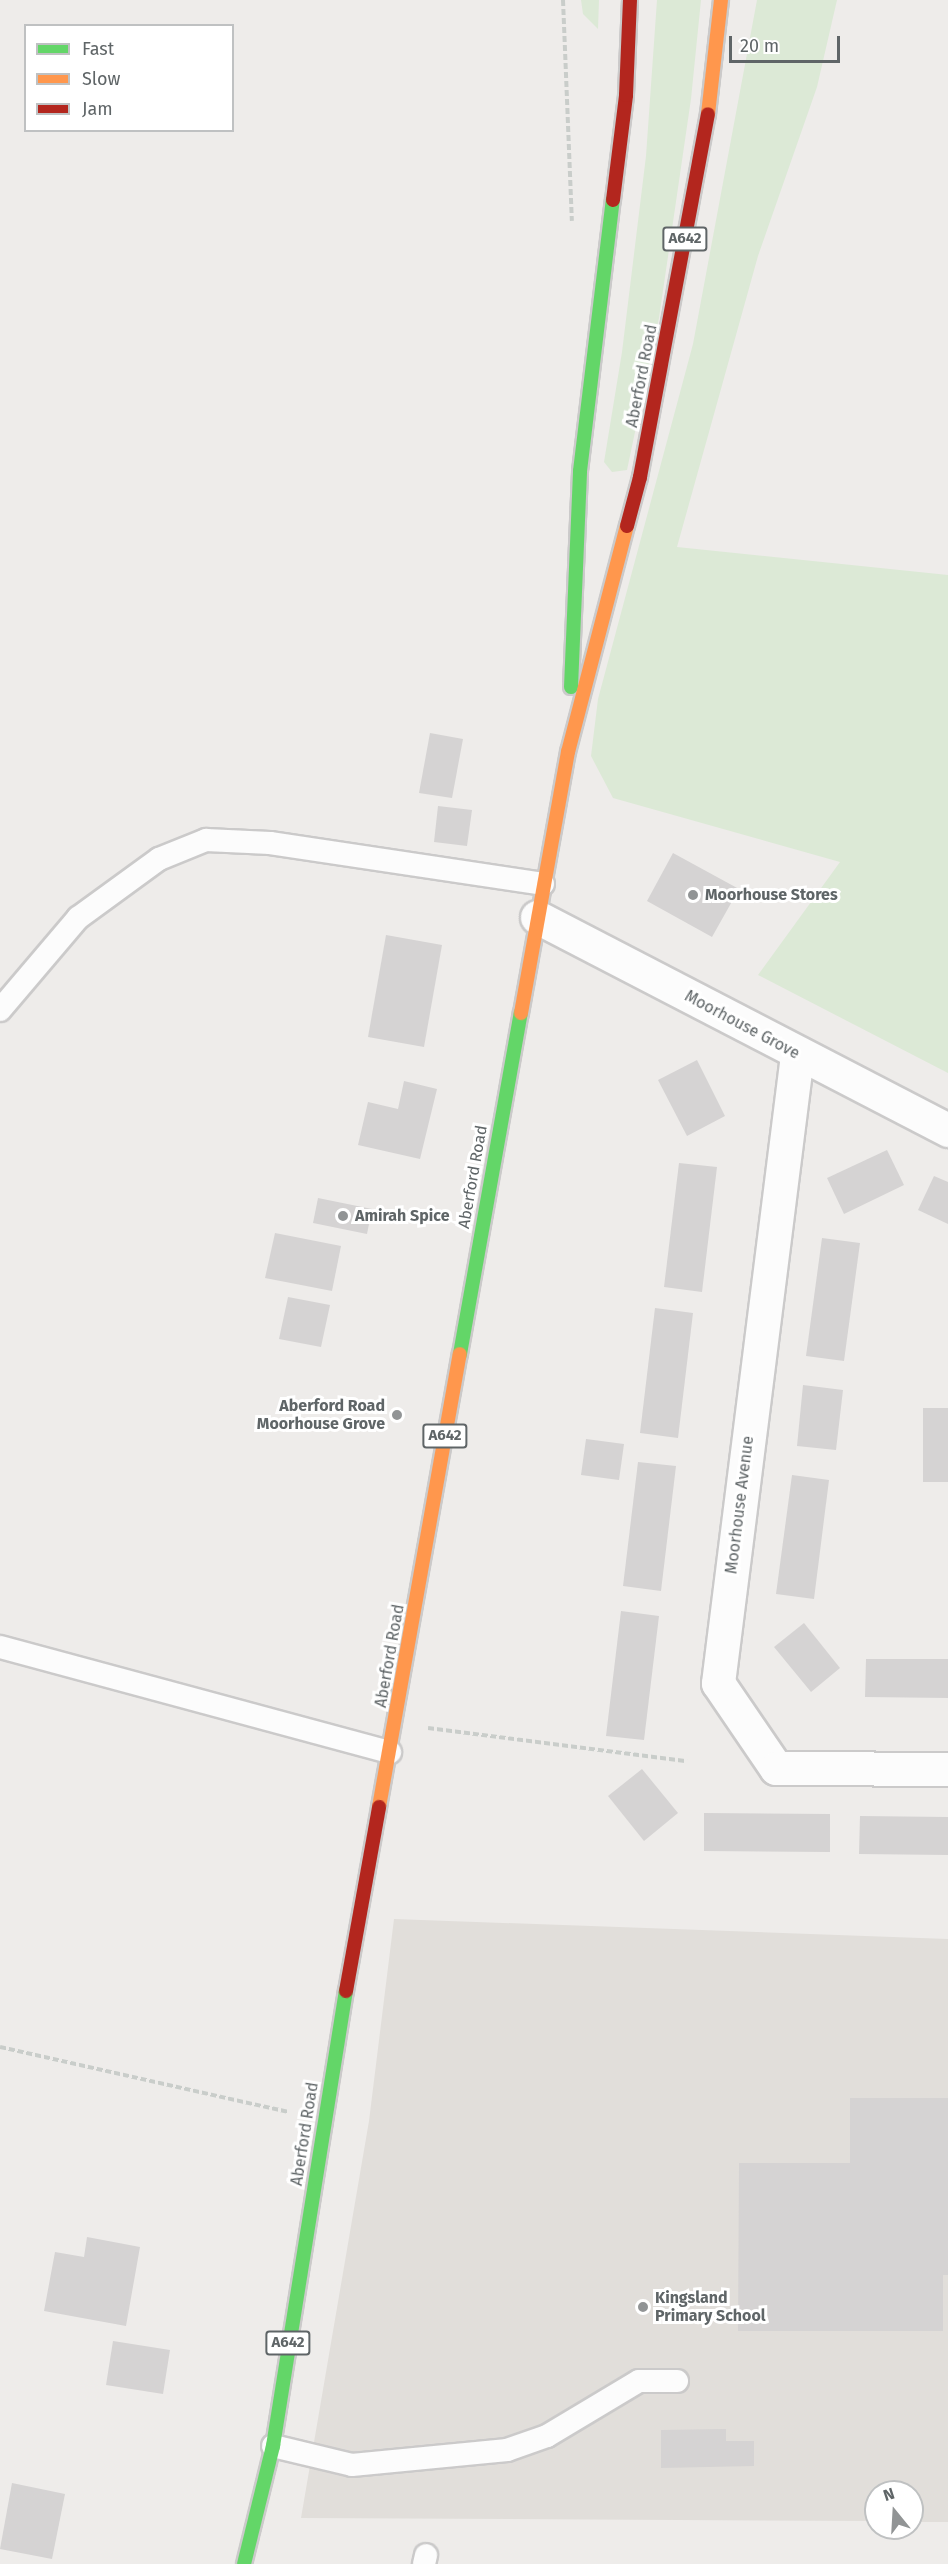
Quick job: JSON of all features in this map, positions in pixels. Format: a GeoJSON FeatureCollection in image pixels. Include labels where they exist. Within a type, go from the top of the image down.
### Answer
{"type":"FeatureCollection","features":[{"type":"Feature","properties":{"kind":"main road","name":"Aberford Road"},"geometry":{"type":"LineString","coordinates":[[568,752],[580,471],[626,96],[630,0]]}},
{"type":"Feature","properties":{"kind":"main road","name":"Aberford Road"},"geometry":{"type":"LineString","coordinates":[[244,2564],[273,2446],[323,2120],[543,884],[568,752],[640,477],[714,82],[721,0]]}},
{"type":"Feature","properties":{"kind":"street","name":"Moorhouse Grove"},"geometry":{"type":"LineString","coordinates":[[537,917],[797,1055],[948,1130]]}},
{"type":"Feature","properties":{"kind":"street","name":"Moorhouse Avenue"},"geometry":{"type":"LineString","coordinates":[[797,1055],[718,1683],[776,1768],[948,1769]]}},
{"type":"Feature","properties":{"kind":"lane"},"geometry":{"type":"LineString","coordinates":[[0,1010],[78,918],[159,859],[206,840],[270,843],[543,884]]}},
{"type":"Feature","properties":{"kind":"lane"},"geometry":{"type":"LineString","coordinates":[[0,1647],[390,1752]]}},
{"type":"Feature","properties":{"kind":"lane"},"geometry":{"type":"LineString","coordinates":[[273,2446],[352,2465],[507,2450],[547,2436],[639,2381],[677,2381]]}},
{"type":"Feature","properties":{"kind":"path"},"geometry":{"type":"LineString","coordinates":[[395,1724],[687,1761]]}},
{"type":"Feature","properties":{"kind":"path"},"geometry":{"type":"LineString","coordinates":[[0,2047],[323,2120]]}},
{"type":"Feature","properties":{"kind":"shaded area","name":"Kingsland Primary School"},"geometry":{"type":"Polygon","coordinates":[[[394,1919],[948,1939],[948,2522],[924,2522],[924,2480],[864,2480],[864,2521],[301,2518],[369,2121],[394,1919]]]}},
{"type":"Feature","properties":{"kind":"green space"},"geometry":{"type":"Polygon","coordinates":[[[581,0],[599,0],[598,29],[583,14],[581,0]]]}},
{"type":"Feature","properties":{"kind":"green space"},"geometry":{"type":"Polygon","coordinates":[[[657,0],[701,0],[691,99],[659,318],[627,470],[612,472],[604,462],[622,352],[646,156],[657,0]]]}},
{"type":"Feature","properties":{"kind":"green space"},"geometry":{"type":"Polygon","coordinates":[[[757,0],[837,0],[817,87],[758,256],[677,547],[948,575],[948,1073],[758,975],[840,862],[613,798],[591,756],[598,699],[693,344],[757,0]]]}},
{"type":"Feature","properties":{"kind":"building"},"geometry":{"type":"Polygon","coordinates":[[[430,733],[463,739],[452,798],[419,793],[430,733]]]}},
{"type":"Feature","properties":{"kind":"building"},"geometry":{"type":"Polygon","coordinates":[[[438,806],[472,810],[467,846],[434,842],[438,806]]]}},
{"type":"Feature","properties":{"kind":"building","name":"Moorhouse Stores"},"geometry":{"type":"Polygon","coordinates":[[[673,853],[739,889],[712,937],[647,901],[673,853]]]}},
{"type":"Feature","properties":{"kind":"building"},"geometry":{"type":"Polygon","coordinates":[[[386,935],[442,945],[424,1047],[368,1037],[386,935]]]}},
{"type":"Feature","properties":{"kind":"building"},"geometry":{"type":"Polygon","coordinates":[[[697,1060],[725,1116],[687,1136],[658,1080],[697,1060]]]}},
{"type":"Feature","properties":{"kind":"building"},"geometry":{"type":"Polygon","coordinates":[[[404,1081],[437,1089],[420,1159],[358,1145],[368,1102],[398,1109],[404,1081]]]}},
{"type":"Feature","properties":{"kind":"building"},"geometry":{"type":"Polygon","coordinates":[[[887,1150],[904,1185],[844,1214],[827,1178],[887,1150]]]}},
{"type":"Feature","properties":{"kind":"building"},"geometry":{"type":"Polygon","coordinates":[[[679,1163],[717,1167],[702,1292],[664,1287],[679,1163]]]}},
{"type":"Feature","properties":{"kind":"building"},"geometry":{"type":"Polygon","coordinates":[[[934,1176],[948,1182],[948,1224],[918,1210],[934,1176]]]}},
{"type":"Feature","properties":{"kind":"building","name":"Amirah Spice"},"geometry":{"type":"Polygon","coordinates":[[[318,1198],[372,1209],[367,1234],[313,1223],[318,1198]]]}},
{"type":"Feature","properties":{"kind":"building"},"geometry":{"type":"Polygon","coordinates":[[[275,1233],[341,1246],[332,1291],[265,1278],[275,1233]]]}},
{"type":"Feature","properties":{"kind":"building"},"geometry":{"type":"Polygon","coordinates":[[[822,1238],[860,1243],[844,1361],[806,1356],[822,1238]]]}},
{"type":"Feature","properties":{"kind":"building"},"geometry":{"type":"Polygon","coordinates":[[[288,1297],[330,1305],[321,1347],[279,1339],[288,1297]]]}},
{"type":"Feature","properties":{"kind":"building"},"geometry":{"type":"Polygon","coordinates":[[[655,1308],[693,1313],[678,1438],[640,1433],[655,1308]]]}},
{"type":"Feature","properties":{"kind":"building"},"geometry":{"type":"Polygon","coordinates":[[[803,1385],[843,1390],[836,1450],[797,1446],[803,1385]]]}},
{"type":"Feature","properties":{"kind":"building"},"geometry":{"type":"Polygon","coordinates":[[[923,1408],[948,1408],[948,1482],[923,1482],[923,1408]]]}},
{"type":"Feature","properties":{"kind":"building"},"geometry":{"type":"Polygon","coordinates":[[[586,1439],[624,1444],[619,1480],[581,1475],[586,1439]]]}},
{"type":"Feature","properties":{"kind":"building"},"geometry":{"type":"Polygon","coordinates":[[[638,1462],[676,1466],[661,1591],[623,1586],[638,1462]]]}},
{"type":"Feature","properties":{"kind":"building"},"geometry":{"type":"Polygon","coordinates":[[[792,1475],[829,1480],[814,1599],[776,1594],[792,1475]]]}},
{"type":"Feature","properties":{"kind":"building"},"geometry":{"type":"Polygon","coordinates":[[[621,1611],[659,1616],[644,1740],[606,1736],[621,1611]]]}},
{"type":"Feature","properties":{"kind":"building"},"geometry":{"type":"Polygon","coordinates":[[[804,1623],[840,1668],[811,1692],[774,1647],[804,1623]]]}},
{"type":"Feature","properties":{"kind":"building"},"geometry":{"type":"Polygon","coordinates":[[[866,1659],[948,1659],[948,1698],[865,1697],[866,1659]]]}},
{"type":"Feature","properties":{"kind":"building"},"geometry":{"type":"Polygon","coordinates":[[[642,1769],[678,1813],[644,1841],[608,1796],[642,1769]]]}},
{"type":"Feature","properties":{"kind":"building"},"geometry":{"type":"Polygon","coordinates":[[[704,1813],[830,1814],[830,1852],[704,1851],[704,1813]]]}},
{"type":"Feature","properties":{"kind":"building"},"geometry":{"type":"Polygon","coordinates":[[[860,1816],[948,1817],[948,1855],[859,1854],[860,1816]]]}},
{"type":"Feature","properties":{"kind":"building"},"geometry":{"type":"Polygon","coordinates":[[[850,2098],[948,2098],[948,2275],[943,2275],[943,2331],[738,2331],[739,2163],[850,2163],[850,2098]]]}},
{"type":"Feature","properties":{"kind":"building"},"geometry":{"type":"Polygon","coordinates":[[[87,2237],[140,2247],[126,2326],[44,2311],[55,2252],[84,2257],[87,2237]]]}},
{"type":"Feature","properties":{"kind":"building"},"geometry":{"type":"Polygon","coordinates":[[[113,2341],[170,2350],[163,2394],[106,2385],[113,2341]]]}},
{"type":"Feature","properties":{"kind":"building"},"geometry":{"type":"Polygon","coordinates":[[[726,2429],[726,2441],[754,2441],[754,2466],[661,2468],[661,2430],[726,2429]]]}},
{"type":"Feature","properties":{"kind":"building"},"geometry":{"type":"Polygon","coordinates":[[[12,2483],[65,2494],[52,2559],[0,2549],[12,2483]]]}},
{"type":"Feature","properties":{"kind":"traffic: fast"},"geometry":{"type":"LineString","coordinates":[[571,687],[580,471],[613,200]]}},
{"type":"Feature","properties":{"kind":"traffic: fast"},"geometry":{"type":"LineString","coordinates":[[460,1354],[521,1013]]}},
{"type":"Feature","properties":{"kind":"traffic: fast"},"geometry":{"type":"LineString","coordinates":[[244,2564],[273,2446],[346,1991]]}},
{"type":"Feature","properties":{"kind":"traffic: slow"},"geometry":{"type":"LineString","coordinates":[[708,114],[721,0]]}},
{"type":"Feature","properties":{"kind":"traffic: slow"},"geometry":{"type":"LineString","coordinates":[[521,1013],[568,752],[627,526]]}},
{"type":"Feature","properties":{"kind":"traffic: slow"},"geometry":{"type":"LineString","coordinates":[[379,1807],[460,1354]]}},
{"type":"Feature","properties":{"kind":"traffic: jam"},"geometry":{"type":"LineString","coordinates":[[613,200],[626,95],[630,0]]}},
{"type":"Feature","properties":{"kind":"traffic: jam"},"geometry":{"type":"LineString","coordinates":[[627,526],[640,477],[708,114]]}},
{"type":"Feature","properties":{"kind":"traffic: jam"},"geometry":{"type":"LineString","coordinates":[[346,1991],[379,1807]]}},
{"type":"Feature","properties":{"kind":"place","name":"Moorhouse Stores"},"geometry":{"type":"Point","coordinates":[693,895]}},
{"type":"Feature","properties":{"kind":"place","name":"Amirah Spice"},"geometry":{"type":"Point","coordinates":[343,1216]}},
{"type":"Feature","properties":{"kind":"place","name":"Aberford Road Moorhouse Grove"},"geometry":{"type":"Point","coordinates":[397,1415]}},
{"type":"Feature","properties":{"kind":"place","name":"Kingsland Primary School"},"geometry":{"type":"Point","coordinates":[643,2307]}}]}
